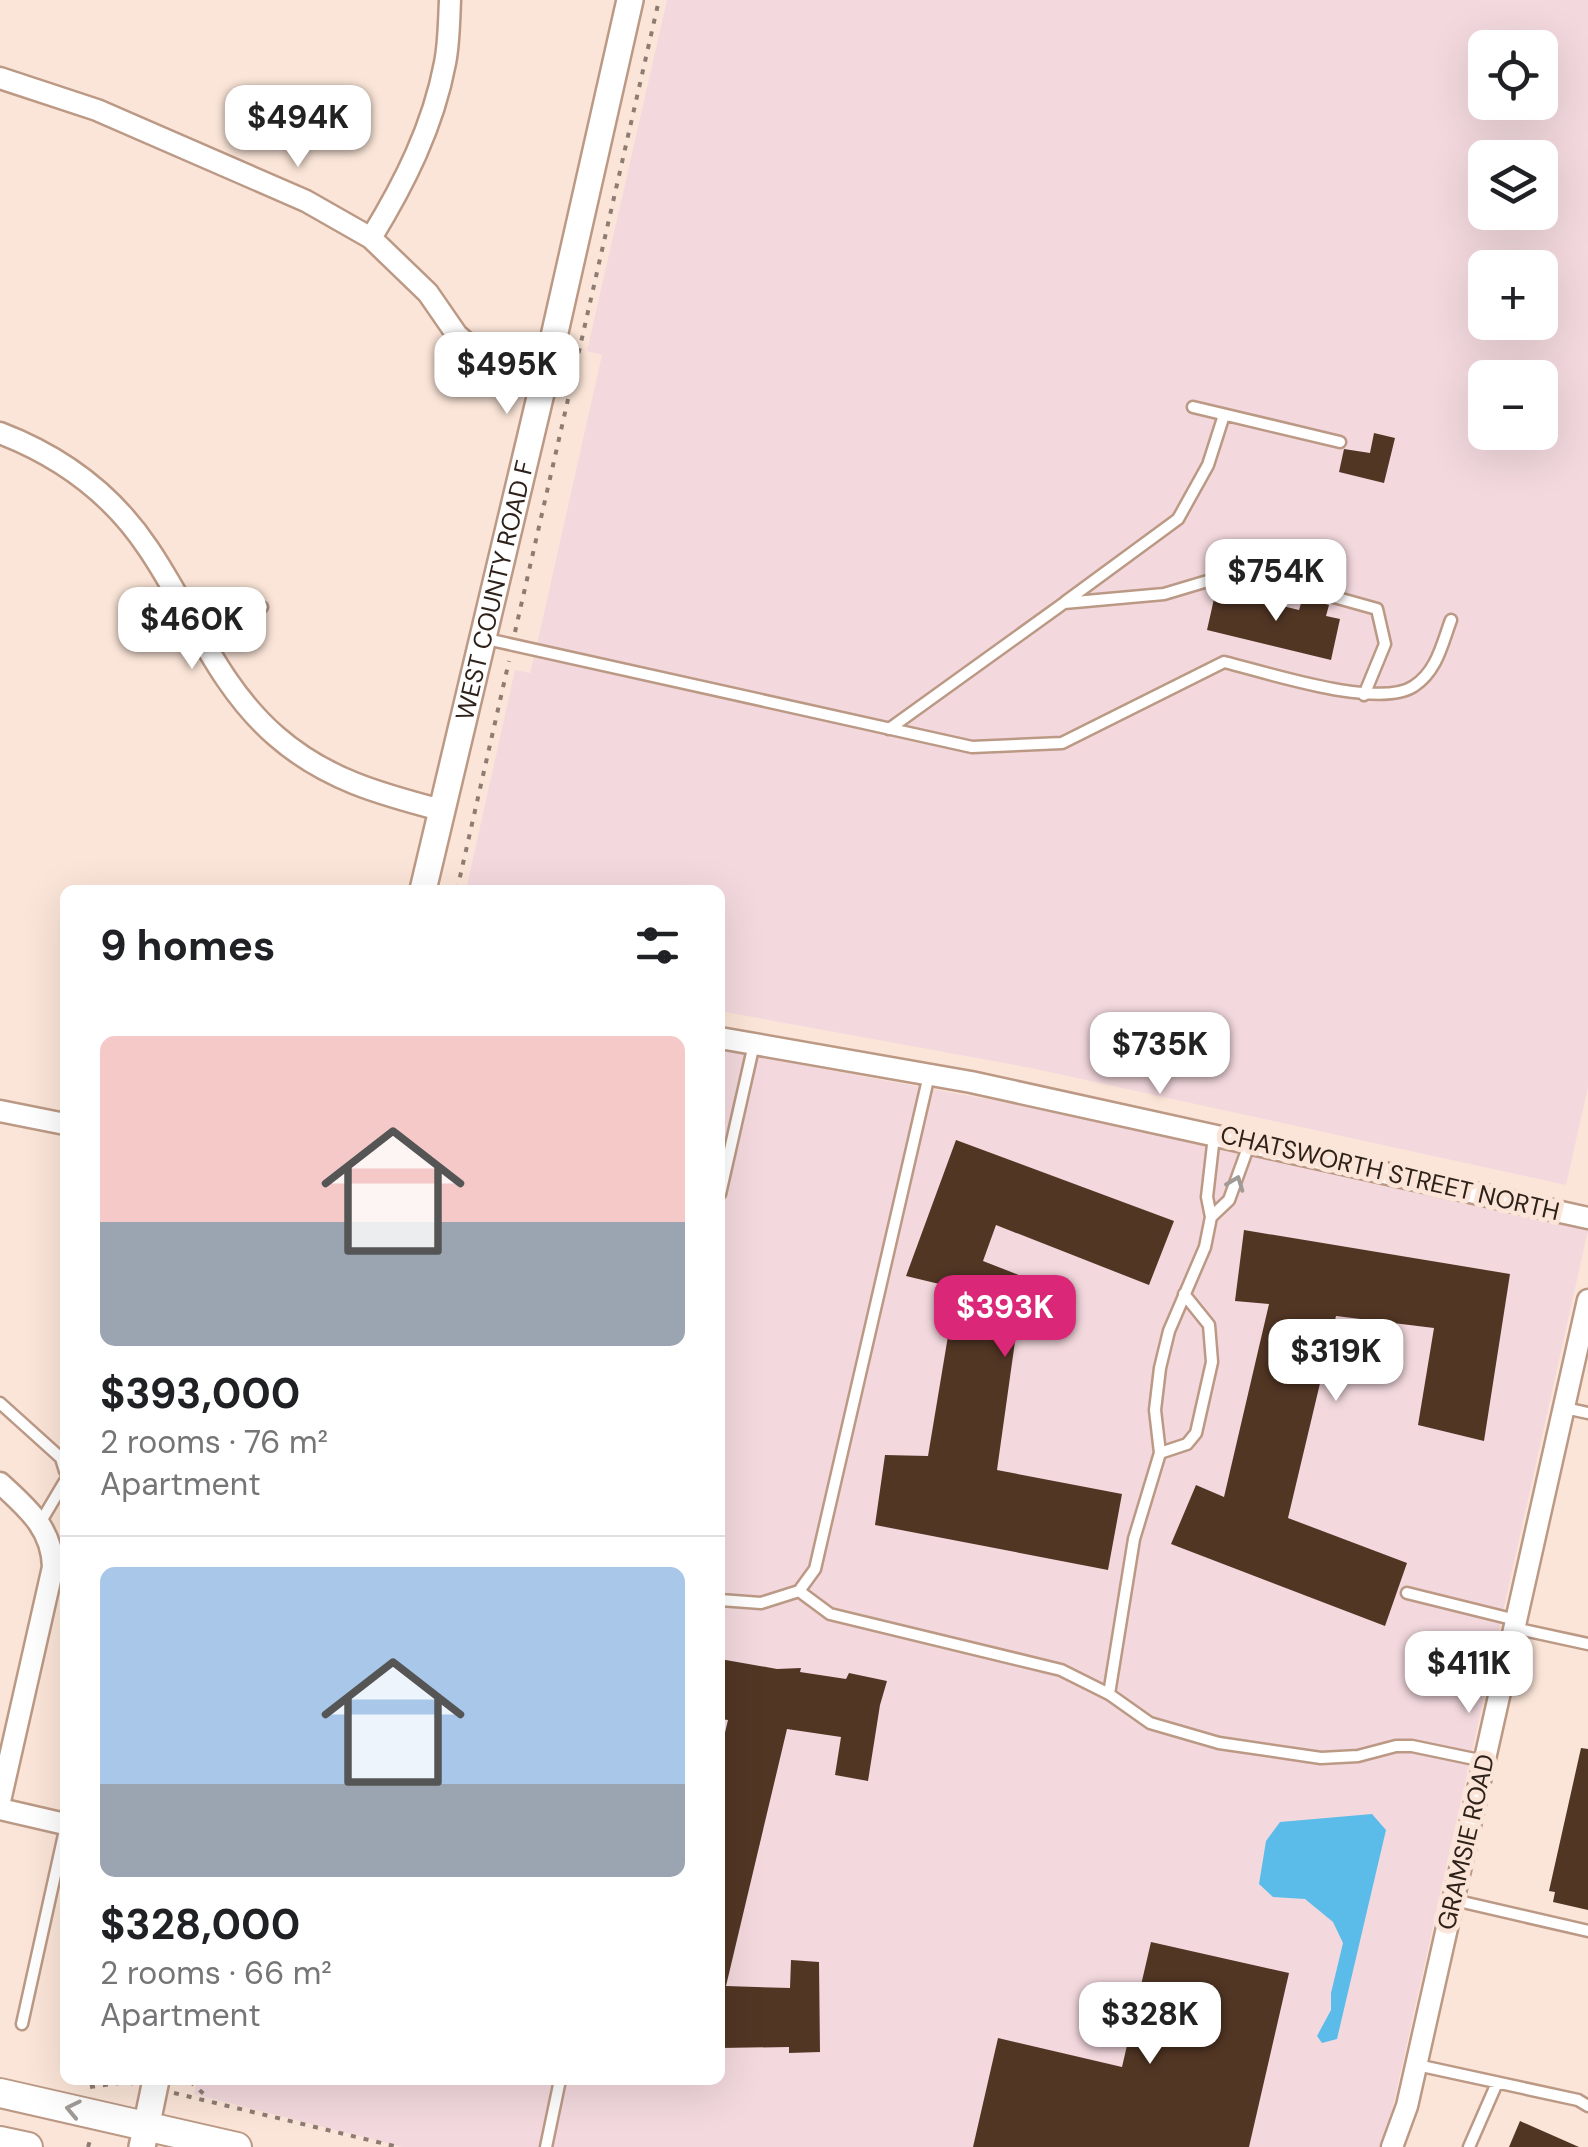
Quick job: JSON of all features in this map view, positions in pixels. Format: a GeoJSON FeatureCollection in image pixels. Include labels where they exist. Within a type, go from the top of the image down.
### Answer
{"type":"FeatureCollection","features":[{"type":"Feature","properties":{"kind":"main road"},"geometry":{"type":"LineString","coordinates":[[0,2093],[144,2136],[237,2147]]}},
{"type":"Feature","properties":{"kind":"main road"},"geometry":{"type":"LineString","coordinates":[[0,2140],[28,2147]]}},
{"type":"Feature","properties":{"kind":"street"},"geometry":{"type":"LineString","coordinates":[[371,238],[398,194],[432,112],[446,60],[450,0]]}},
{"type":"Feature","properties":{"kind":"street","name":"WEST COUNTY ROAD F"},"geometry":{"type":"LineString","coordinates":[[424,885],[630,0]]}},
{"type":"Feature","properties":{"kind":"street"},"geometry":{"type":"LineString","coordinates":[[0,78],[114,118],[306,201],[371,238],[428,293],[457,334],[473,349],[493,359],[546,372]]}},
{"type":"Feature","properties":{"kind":"street"},"geometry":{"type":"LineString","coordinates":[[0,433],[32,445],[68,466],[112,505],[148,547],[204,644],[251,711],[306,760],[368,791],[441,810]]}},
{"type":"Feature","properties":{"kind":"street","name":"CHATSWORTH STREET NORTH"},"geometry":{"type":"LineString","coordinates":[[725,1039],[929,1075],[1214,1134],[1588,1218]]}},
{"type":"Feature","properties":{"kind":"street"},"geometry":{"type":"LineString","coordinates":[[0,1111],[60,1123]]}},
{"type":"Feature","properties":{"kind":"street","name":"GRAMSIE ROAD"},"geometry":{"type":"LineString","coordinates":[[1392,2147],[1407,2106],[1564,1408],[1579,1385],[1588,1300]]}},
{"type":"Feature","properties":{"kind":"street"},"geometry":{"type":"LineString","coordinates":[[0,1483],[40,1523],[59,1568],[0,1805],[60,1825]]}},
{"type":"Feature","properties":{"kind":"street"},"geometry":{"type":"LineString","coordinates":[[144,2136],[155,2085]]}},
{"type":"Feature","properties":{"kind":"lane"},"geometry":{"type":"LineString","coordinates":[[1193,407],[1340,442]]}},
{"type":"Feature","properties":{"kind":"lane"},"geometry":{"type":"LineString","coordinates":[[888,728],[1178,519],[1208,465],[1224,415]]}},
{"type":"Feature","properties":{"kind":"lane"},"geometry":{"type":"LineString","coordinates":[[1064,602],[1164,594],[1241,571],[1377,608],[1384,644],[1364,696]]}},
{"type":"Feature","properties":{"kind":"lane"},"geometry":{"type":"LineString","coordinates":[[204,644],[262,607]]}},
{"type":"Feature","properties":{"kind":"lane"},"geometry":{"type":"LineString","coordinates":[[482,638],[972,747],[1062,744],[1224,662],[1364,696],[1412,688],[1436,664],[1451,620]]}},
{"type":"Feature","properties":{"kind":"lane"},"geometry":{"type":"LineString","coordinates":[[725,1172],[754,1043]]}},
{"type":"Feature","properties":{"kind":"lane"},"geometry":{"type":"LineString","coordinates":[[725,1600],[776,1601],[800,1591],[815,1569],[929,1075]]}},
{"type":"Feature","properties":{"kind":"lane"},"geometry":{"type":"LineString","coordinates":[[1108,1694],[1134,1538],[1160,1452],[1155,1410],[1160,1368],[1169,1331],[1198,1267],[1211,1217],[1207,1197],[1214,1134]]}},
{"type":"Feature","properties":{"kind":"lane"},"geometry":{"type":"LineString","coordinates":[[1211,1217],[1229,1200],[1250,1142]]}},
{"type":"Feature","properties":{"kind":"lane"},"geometry":{"type":"LineString","coordinates":[[1160,1452],[1187,1444],[1196,1433],[1212,1362],[1208,1326],[1184,1294]]}},
{"type":"Feature","properties":{"kind":"lane"},"geometry":{"type":"LineString","coordinates":[[0,1403],[60,1457]]}},
{"type":"Feature","properties":{"kind":"lane"},"geometry":{"type":"LineString","coordinates":[[1564,1408],[1588,1413]]}},
{"type":"Feature","properties":{"kind":"lane"},"geometry":{"type":"LineString","coordinates":[[40,1523],[60,1489]]}},
{"type":"Feature","properties":{"kind":"lane"},"geometry":{"type":"LineString","coordinates":[[800,1591],[830,1614],[1062,1670],[1108,1694],[1150,1723],[1218,1744],[1322,1758],[1412,1746],[1484,1760]]}},
{"type":"Feature","properties":{"kind":"lane"},"geometry":{"type":"LineString","coordinates":[[1407,1594],[1588,1644]]}},
{"type":"Feature","properties":{"kind":"lane"},"geometry":{"type":"LineString","coordinates":[[22,2024],[60,1850]]}},
{"type":"Feature","properties":{"kind":"lane"},"geometry":{"type":"LineString","coordinates":[[1453,1900],[1588,1931]]}},
{"type":"Feature","properties":{"kind":"lane"},"geometry":{"type":"LineString","coordinates":[[1416,2065],[1578,2100],[1588,2106]]}},
{"type":"Feature","properties":{"kind":"lane"},"geometry":{"type":"LineString","coordinates":[[1470,2147],[1497,2083]]}},
{"type":"Feature","properties":{"kind":"lane"},"geometry":{"type":"LineString","coordinates":[[546,2147],[559,2085]]}},
{"type":"Feature","properties":{"kind":"path"},"geometry":{"type":"LineString","coordinates":[[458,885],[659,0]]}},
{"type":"Feature","properties":{"kind":"path"},"geometry":{"type":"LineString","coordinates":[[193,2085],[212,2102],[398,2147]]}},
{"type":"Feature","properties":{"kind":"shaded area"},"geometry":{"type":"Polygon","coordinates":[[[667,0],[1588,0],[1588,1087],[1566,1185],[1031,1068],[725,1012],[725,885],[467,885],[515,670],[530,673],[602,355],[587,351],[667,0]]]}},
{"type":"Feature","properties":{"kind":"shaded area"},"geometry":{"type":"Polygon","coordinates":[[[725,1051],[1041,1109],[1588,1230],[1392,2111],[1379,2147],[402,2147],[194,2094],[196,2085],[725,2085],[725,1051]]]}},
{"type":"Feature","properties":{"kind":"water"},"geometry":{"type":"Polygon","coordinates":[[[1372,1814],[1386,1830],[1337,2039],[1322,2043],[1317,2036],[1331,2010],[1343,1943],[1333,1922],[1305,1899],[1273,1897],[1259,1884],[1266,1841],[1280,1822],[1372,1814]]]}},
{"type":"Feature","properties":{"kind":"building"},"geometry":{"type":"Polygon","coordinates":[[[1374,433],[1395,438],[1384,483],[1339,472],[1344,449],[1370,453],[1374,433]]]}},
{"type":"Feature","properties":{"kind":"building"},"geometry":{"type":"Polygon","coordinates":[[[1216,590],[1299,610],[1303,597],[1329,605],[1326,616],[1340,619],[1331,660],[1207,630],[1216,590]]]}},
{"type":"Feature","properties":{"kind":"building"},"geometry":{"type":"Polygon","coordinates":[[[956,1140],[1174,1221],[1149,1285],[996,1225],[983,1261],[1024,1277],[997,1470],[1122,1494],[1108,1570],[875,1525],[885,1455],[928,1456],[956,1288],[906,1276],[956,1140]]]}},
{"type":"Feature","properties":{"kind":"building"},"geometry":{"type":"Polygon","coordinates":[[[1244,1230],[1510,1274],[1484,1441],[1418,1425],[1434,1328],[1336,1316],[1288,1518],[1407,1563],[1385,1626],[1171,1544],[1196,1485],[1224,1497],[1269,1304],[1235,1301],[1244,1230]]]}},
{"type":"Feature","properties":{"kind":"building"},"geometry":{"type":"Polygon","coordinates":[[[725,1660],[777,1669],[801,1668],[800,1672],[846,1679],[849,1673],[887,1681],[868,1781],[835,1775],[841,1737],[787,1729],[726,1986],[790,1988],[791,1960],[819,1962],[820,2052],[789,2053],[789,2047],[725,2048],[725,1660]]]}},
{"type":"Feature","properties":{"kind":"building"},"geometry":{"type":"Polygon","coordinates":[[[1581,1748],[1588,1749],[1588,1910],[1553,1902],[1555,1892],[1549,1891],[1581,1748]]]}},
{"type":"Feature","properties":{"kind":"building"},"geometry":{"type":"Polygon","coordinates":[[[1151,1942],[1289,1973],[1249,2147],[973,2147],[998,2038],[1122,2067],[1151,1942]]]}},
{"type":"Feature","properties":{"kind":"building"},"geometry":{"type":"Polygon","coordinates":[[[1520,2121],[1579,2147],[1509,2147],[1520,2121]]]}}]}
